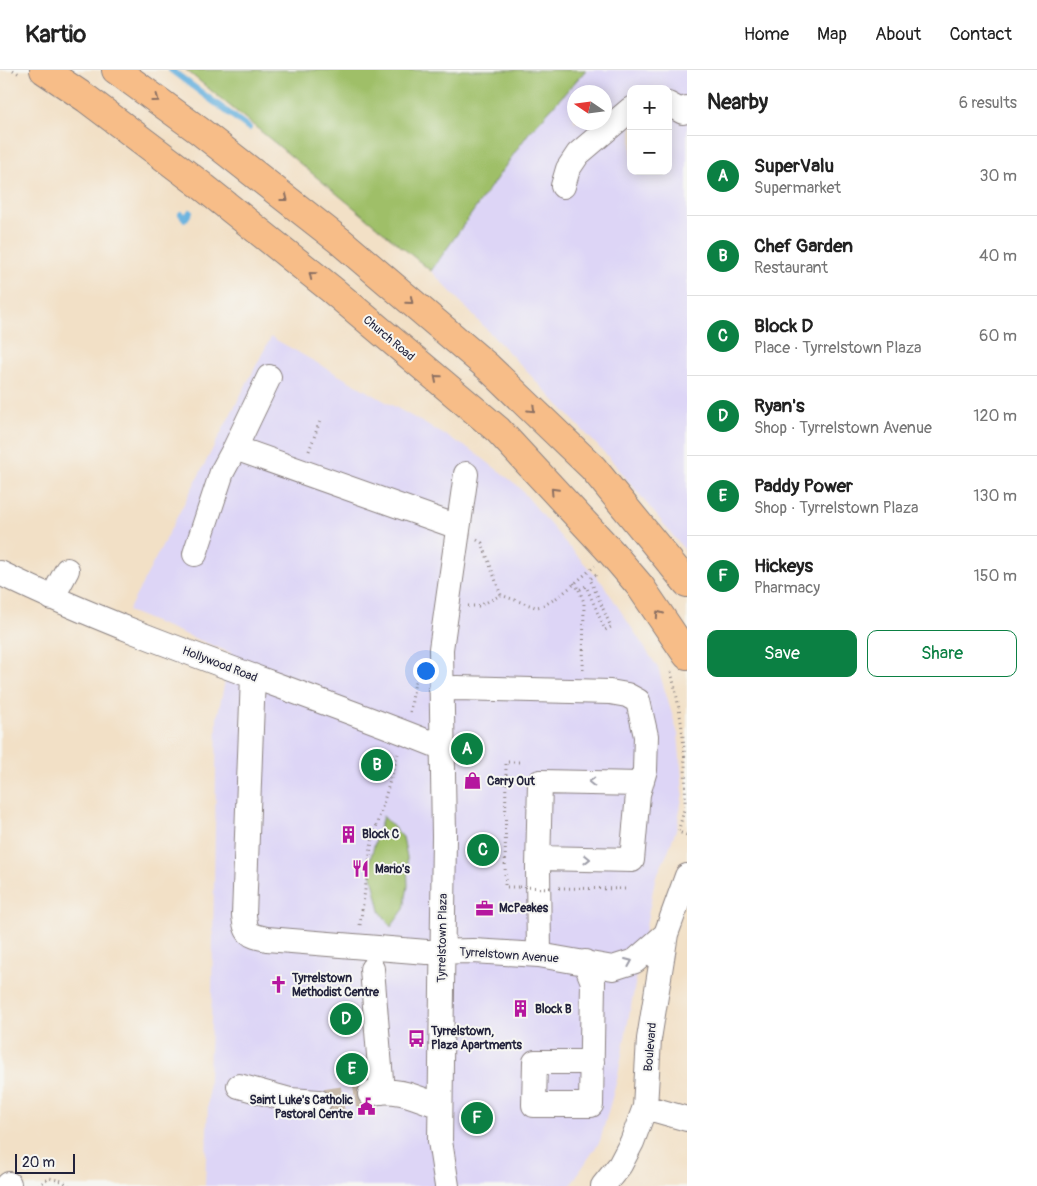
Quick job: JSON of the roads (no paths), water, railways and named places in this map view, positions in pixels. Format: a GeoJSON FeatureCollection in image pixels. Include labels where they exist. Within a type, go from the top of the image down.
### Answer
{"type":"FeatureCollection","features":[{"type":"Feature","properties":{"kind":"main road"},"geometry":{"type":"LineString","coordinates":[[116,70],[201,132],[340,241],[488,367],[594,468],[687,583]]}},
{"type":"Feature","properties":{"kind":"main road","name":"Church Road"},"geometry":{"type":"LineString","coordinates":[[36,75],[87,99],[201,185],[330,289],[498,430],[640,586],[679,662]]}},
{"type":"Feature","properties":{"kind":"street"},"geometry":{"type":"LineString","coordinates":[[672,106],[683,112],[687,108]]}},
{"type":"Feature","properties":{"kind":"street"},"geometry":{"type":"LineString","coordinates":[[563,186],[568,169],[578,154],[627,112]]}},
{"type":"Feature","properties":{"kind":"street"},"geometry":{"type":"LineString","coordinates":[[195,554],[222,472],[269,377]]}},
{"type":"Feature","properties":{"kind":"street"},"geometry":{"type":"LineString","coordinates":[[235,448],[458,527]]}},
{"type":"Feature","properties":{"kind":"street","name":"Tyrrelstown Plaza"},"geometry":{"type":"LineString","coordinates":[[447,1186],[440,1141],[439,1106],[444,836],[441,649],[466,474]]}},
{"type":"Feature","properties":{"kind":"street"},"geometry":{"type":"LineString","coordinates":[[52,598],[67,570]]}},
{"type":"Feature","properties":{"kind":"street","name":"Hollywood Road"},"geometry":{"type":"LineString","coordinates":[[0,573],[111,623],[443,748]]}},
{"type":"Feature","properties":{"kind":"street","name":"Tyrrelstown Avenue"},"geometry":{"type":"LineString","coordinates":[[253,676],[244,915],[245,928],[251,935],[267,939],[441,952],[473,951],[539,955],[613,968],[635,961],[666,934]]}},
{"type":"Feature","properties":{"kind":"street"},"geometry":{"type":"LineString","coordinates":[[441,689],[583,691],[627,695],[638,701],[646,736],[645,770],[638,794],[632,860],[538,858]]}},
{"type":"Feature","properties":{"kind":"street"},"geometry":{"type":"LineString","coordinates":[[539,955],[538,858],[540,782],[641,784]]}},
{"type":"Feature","properties":{"kind":"street","name":"Boulevard"},"geometry":{"type":"LineString","coordinates":[[603,1186],[620,1165],[632,1142],[644,1107],[649,1039],[666,934],[683,897],[687,876]]}},
{"type":"Feature","properties":{"kind":"street"},"geometry":{"type":"LineString","coordinates":[[585,962],[593,982],[592,1062]]}},
{"type":"Feature","properties":{"kind":"street"},"geometry":{"type":"LineString","coordinates":[[372,969],[376,1093],[405,1093],[439,1106]]}},
{"type":"Feature","properties":{"kind":"street"},"geometry":{"type":"LineString","coordinates":[[239,1086],[290,1100],[319,1102]]}},
{"type":"Feature","properties":{"kind":"street"},"geometry":{"type":"LineString","coordinates":[[644,1107],[687,1119]]}},
{"type":"Feature","properties":{"kind":"waterway"},"geometry":{"type":"LineString","coordinates":[[171,70],[249,128]]}},
{"type":"Feature","properties":{"kind":"waterway"},"geometry":{"type":"LineString","coordinates":[[181,214],[185,219],[190,212]]}},
{"type":"Feature","properties":{"kind":"tunnel"},"geometry":{"type":"LineString","coordinates":[[319,1102],[370,1094]]}},
{"type":"Feature","properties":{"kind":"place","name":"SuperValu"},"geometry":{"type":"Point","coordinates":[467,749]}},
{"type":"Feature","properties":{"kind":"place","name":"Chef Garden"},"geometry":{"type":"Point","coordinates":[377,765]}},
{"type":"Feature","properties":{"kind":"place","name":"Carry Out"},"geometry":{"type":"Point","coordinates":[473,781]}},
{"type":"Feature","properties":{"kind":"place","name":"Block C"},"geometry":{"type":"Point","coordinates":[348,834]}},
{"type":"Feature","properties":{"kind":"place","name":"Block D"},"geometry":{"type":"Point","coordinates":[483,850]}},
{"type":"Feature","properties":{"kind":"place","name":"Mario's"},"geometry":{"type":"Point","coordinates":[361,869]}},
{"type":"Feature","properties":{"kind":"place","name":"McPeakes"},"geometry":{"type":"Point","coordinates":[485,908]}},
{"type":"Feature","properties":{"kind":"place","name":"Tyrrelstown Methodist Centre"},"geometry":{"type":"Point","coordinates":[278,985]}},
{"type":"Feature","properties":{"kind":"place","name":"Block B"},"geometry":{"type":"Point","coordinates":[521,1009]}},
{"type":"Feature","properties":{"kind":"place","name":"Ryan's"},"geometry":{"type":"Point","coordinates":[346,1019]}},
{"type":"Feature","properties":{"kind":"place","name":"Tyrrelstown, Plaza Apartments"},"geometry":{"type":"Point","coordinates":[417,1038]}},
{"type":"Feature","properties":{"kind":"place","name":"Paddy Power"},"geometry":{"type":"Point","coordinates":[352,1069]}},
{"type":"Feature","properties":{"kind":"place","name":"Saint Luke's Catholic Pastoral Centre"},"geometry":{"type":"Point","coordinates":[367,1107]}},
{"type":"Feature","properties":{"kind":"place","name":"Hickeys"},"geometry":{"type":"Point","coordinates":[477,1118]}}]}
